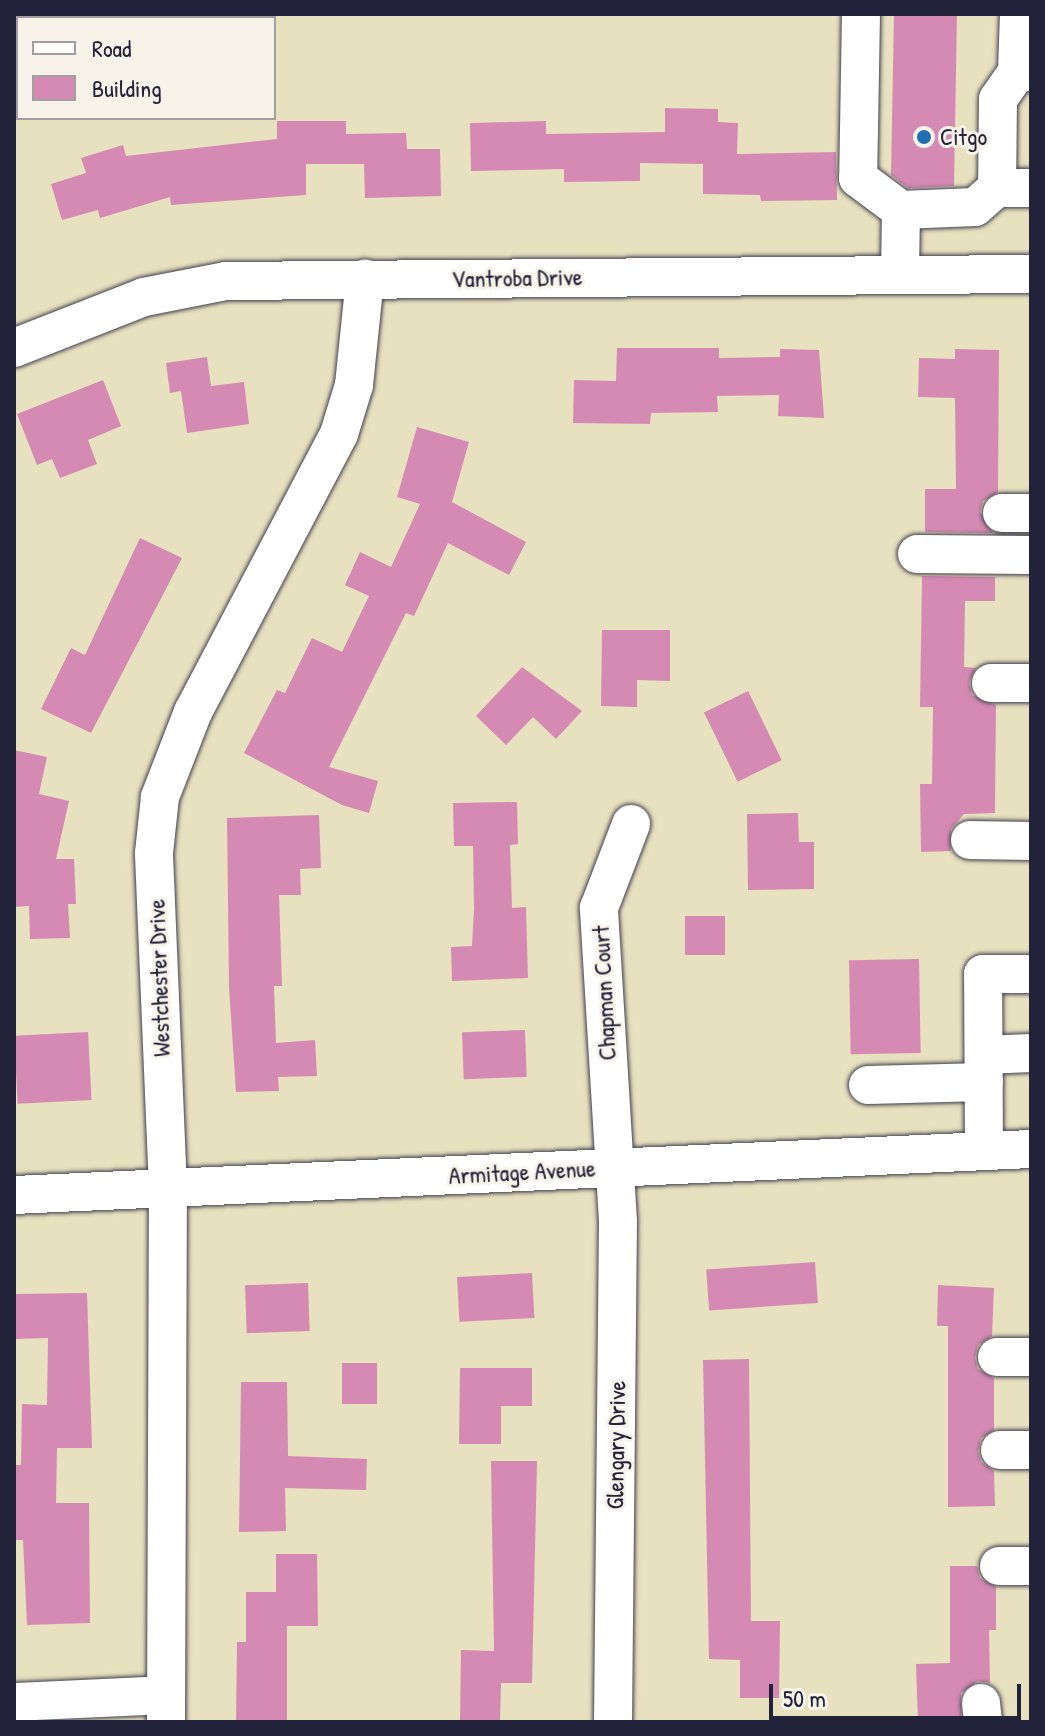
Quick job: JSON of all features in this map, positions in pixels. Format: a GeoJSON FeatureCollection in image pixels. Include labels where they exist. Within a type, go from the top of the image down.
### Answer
{"type":"FeatureCollection","features":[{"type":"Feature","properties":{"kind":"street"},"geometry":{"type":"LineString","coordinates":[[861,14],[858,178],[901,210],[975,207],[1014,188],[998,99],[1024,72],[1019,14]]}},
{"type":"Feature","properties":{"kind":"street"},"geometry":{"type":"LineString","coordinates":[[900,274],[901,210]]}},
{"type":"Feature","properties":{"kind":"street","name":"Vantroba Drive"},"geometry":{"type":"LineString","coordinates":[[14,348],[178,288],[263,278],[1031,274]]}},
{"type":"Feature","properties":{"kind":"street","name":"Westchester Drive"},"geometry":{"type":"LineString","coordinates":[[166,1708],[168,1189],[154,853],[160,797],[193,712],[339,434],[354,385],[365,279]]}},
{"type":"Feature","properties":{"kind":"street"},"geometry":{"type":"LineString","coordinates":[[917,554],[1031,555]]}},
{"type":"Feature","properties":{"kind":"street"},"geometry":{"type":"LineString","coordinates":[[991,683],[1031,683]]}},
{"type":"Feature","properties":{"kind":"street","name":"Chapman Court"},"geometry":{"type":"LineString","coordinates":[[612,1168],[599,908],[631,824]]}},
{"type":"Feature","properties":{"kind":"street"},"geometry":{"type":"LineString","coordinates":[[970,840],[1031,841]]}},
{"type":"Feature","properties":{"kind":"street"},"geometry":{"type":"LineString","coordinates":[[984,1151],[983,974],[1031,974]]}},
{"type":"Feature","properties":{"kind":"street"},"geometry":{"type":"LineString","coordinates":[[868,1085],[984,1068],[1031,1053]]}},
{"type":"Feature","properties":{"kind":"street","name":"Armitage Avenue"},"geometry":{"type":"LineString","coordinates":[[14,1195],[1031,1149]]}},
{"type":"Feature","properties":{"kind":"street","name":"Glengary Drive"},"geometry":{"type":"LineString","coordinates":[[612,1168],[618,1221],[613,1722]]}},
{"type":"Feature","properties":{"kind":"street"},"geometry":{"type":"LineString","coordinates":[[14,1702],[166,1708]]}},
{"type":"Feature","properties":{"kind":"building"},"geometry":{"type":"Polygon","coordinates":[[[894,14],[957,14],[954,186],[908,188],[891,175],[894,14]]]}},
{"type":"Feature","properties":{"kind":"building"},"geometry":{"type":"Polygon","coordinates":[[[665,108],[718,109],[718,122],[738,123],[737,154],[836,152],[837,200],[761,201],[760,195],[703,194],[703,164],[640,163],[640,181],[564,182],[564,169],[471,171],[470,123],[546,121],[546,134],[665,132],[665,108]]]}},
{"type":"Feature","properties":{"kind":"building"},"geometry":{"type":"Polygon","coordinates":[[[277,121],[346,121],[346,134],[406,133],[407,149],[440,149],[441,196],[365,198],[364,164],[306,164],[306,195],[171,205],[170,197],[100,218],[98,210],[62,220],[51,184],[86,173],[81,158],[123,145],[126,156],[277,139],[277,121]]]}},
{"type":"Feature","properties":{"kind":"building"},"geometry":{"type":"Polygon","coordinates":[[[617,348],[719,348],[719,358],[780,357],[780,349],[819,350],[824,418],[778,416],[779,395],[717,396],[718,412],[651,413],[650,424],[573,423],[574,380],[616,381],[617,348]]]}},
{"type":"Feature","properties":{"kind":"building"},"geometry":{"type":"Polygon","coordinates":[[[955,349],[999,350],[998,492],[983,501],[980,512],[993,533],[925,532],[925,489],[956,489],[955,398],[918,397],[919,358],[955,359],[955,349]]]}},
{"type":"Feature","properties":{"kind":"building"},"geometry":{"type":"Polygon","coordinates":[[[207,357],[211,386],[244,382],[249,424],[187,433],[181,391],[170,393],[166,363],[207,357]]]}},
{"type":"Feature","properties":{"kind":"building"},"geometry":{"type":"Polygon","coordinates":[[[103,380],[121,426],[88,440],[97,464],[60,478],[52,459],[37,465],[17,414],[103,380]]]}},
{"type":"Feature","properties":{"kind":"building"},"geometry":{"type":"Polygon","coordinates":[[[417,427],[469,442],[452,502],[526,542],[509,575],[448,543],[414,616],[406,613],[329,767],[378,781],[369,813],[342,805],[244,753],[277,690],[285,693],[312,638],[342,652],[369,596],[345,585],[360,552],[391,567],[420,504],[397,497],[417,427]]]}},
{"type":"Feature","properties":{"kind":"building"},"geometry":{"type":"Polygon","coordinates":[[[140,538],[182,558],[91,733],[41,709],[71,648],[85,655],[140,538]]]}},
{"type":"Feature","properties":{"kind":"building"},"geometry":{"type":"Polygon","coordinates":[[[922,576],[995,577],[995,601],[965,601],[964,667],[976,668],[969,682],[972,695],[996,705],[995,813],[964,814],[951,829],[951,851],[921,852],[920,784],[932,784],[933,707],[920,707],[922,576]]]}},
{"type":"Feature","properties":{"kind":"building"},"geometry":{"type":"Polygon","coordinates":[[[602,630],[670,630],[670,681],[637,680],[637,707],[601,706],[602,630]]]}},
{"type":"Feature","properties":{"kind":"building"},"geometry":{"type":"Polygon","coordinates":[[[522,667],[582,711],[556,739],[533,717],[506,745],[476,716],[522,667]]]}},
{"type":"Feature","properties":{"kind":"building"},"geometry":{"type":"Polygon","coordinates":[[[748,691],[782,760],[738,782],[704,712],[748,691]]]}},
{"type":"Feature","properties":{"kind":"building"},"geometry":{"type":"Polygon","coordinates":[[[14,750],[47,757],[39,794],[69,801],[56,859],[74,859],[76,904],[68,904],[70,938],[30,939],[29,906],[14,907],[14,750]]]}},
{"type":"Feature","properties":{"kind":"building"},"geometry":{"type":"Polygon","coordinates":[[[517,802],[518,844],[510,845],[512,908],[526,907],[528,978],[452,981],[451,947],[472,946],[474,909],[473,846],[454,846],[453,803],[517,802]]]}},
{"type":"Feature","properties":{"kind":"building"},"geometry":{"type":"Polygon","coordinates":[[[798,813],[799,842],[814,842],[814,889],[748,890],[747,814],[798,813]]]}},
{"type":"Feature","properties":{"kind":"building"},"geometry":{"type":"Polygon","coordinates":[[[319,815],[321,868],[300,869],[301,895],[279,895],[282,986],[274,986],[276,1043],[315,1040],[317,1076],[278,1077],[279,1091],[236,1092],[229,987],[227,818],[319,815]]]}},
{"type":"Feature","properties":{"kind":"building"},"geometry":{"type":"Polygon","coordinates":[[[685,916],[725,916],[725,955],[685,955],[685,916]]]}},
{"type":"Feature","properties":{"kind":"building"},"geometry":{"type":"Polygon","coordinates":[[[919,959],[921,1053],[851,1054],[849,960],[919,959]]]}},
{"type":"Feature","properties":{"kind":"building"},"geometry":{"type":"Polygon","coordinates":[[[525,1030],[527,1077],[464,1079],[462,1032],[525,1030]]]}},
{"type":"Feature","properties":{"kind":"building"},"geometry":{"type":"Polygon","coordinates":[[[88,1032],[92,1100],[18,1104],[14,1036],[88,1032]]]}},
{"type":"Feature","properties":{"kind":"building"},"geometry":{"type":"Polygon","coordinates":[[[815,1262],[818,1303],[709,1311],[706,1270],[815,1262]]]}},
{"type":"Feature","properties":{"kind":"building"},"geometry":{"type":"Polygon","coordinates":[[[532,1273],[534,1318],[459,1322],[457,1277],[532,1273]]]}},
{"type":"Feature","properties":{"kind":"building"},"geometry":{"type":"Polygon","coordinates":[[[308,1283],[310,1331],[247,1333],[245,1285],[308,1283]]]}},
{"type":"Feature","properties":{"kind":"building"},"geometry":{"type":"Polygon","coordinates":[[[938,1285],[994,1288],[992,1336],[978,1345],[975,1358],[978,1369],[994,1378],[994,1430],[981,1438],[978,1451],[981,1462],[994,1471],[995,1506],[948,1507],[948,1326],[937,1326],[938,1285]]]}},
{"type":"Feature","properties":{"kind":"building"},"geometry":{"type":"Polygon","coordinates":[[[87,1293],[92,1448],[57,1448],[56,1503],[89,1503],[90,1623],[27,1625],[23,1540],[14,1540],[15,1465],[21,1465],[22,1404],[47,1405],[48,1338],[14,1339],[14,1294],[87,1293]]]}},
{"type":"Feature","properties":{"kind":"building"},"geometry":{"type":"Polygon","coordinates":[[[749,1359],[751,1621],[780,1621],[779,1698],[740,1698],[740,1660],[709,1659],[703,1360],[749,1359]]]}},
{"type":"Feature","properties":{"kind":"building"},"geometry":{"type":"Polygon","coordinates":[[[342,1363],[377,1363],[377,1404],[342,1404],[342,1363]]]}},
{"type":"Feature","properties":{"kind":"building"},"geometry":{"type":"Polygon","coordinates":[[[460,1368],[532,1368],[532,1406],[501,1406],[501,1444],[459,1444],[460,1368]]]}},
{"type":"Feature","properties":{"kind":"building"},"geometry":{"type":"Polygon","coordinates":[[[241,1382],[287,1382],[288,1456],[367,1459],[366,1490],[285,1488],[286,1531],[239,1532],[241,1382]]]}},
{"type":"Feature","properties":{"kind":"building"},"geometry":{"type":"Polygon","coordinates":[[[491,1461],[537,1461],[532,1683],[501,1683],[500,1721],[460,1721],[461,1650],[494,1651],[491,1461]]]}},
{"type":"Feature","properties":{"kind":"building"},"geometry":{"type":"Polygon","coordinates":[[[276,1554],[317,1554],[318,1626],[287,1626],[287,1721],[236,1721],[237,1642],[246,1642],[246,1592],[276,1592],[276,1554]]]}},
{"type":"Feature","properties":{"kind":"building"},"geometry":{"type":"Polygon","coordinates":[[[950,1566],[977,1566],[980,1578],[996,1587],[996,1630],[989,1630],[990,1683],[978,1681],[961,1693],[961,1722],[918,1722],[916,1664],[950,1663],[950,1566]]]}},
{"type":"Feature","properties":{"kind":"place","name":"Citgo"},"geometry":{"type":"Point","coordinates":[924,137]}}]}
